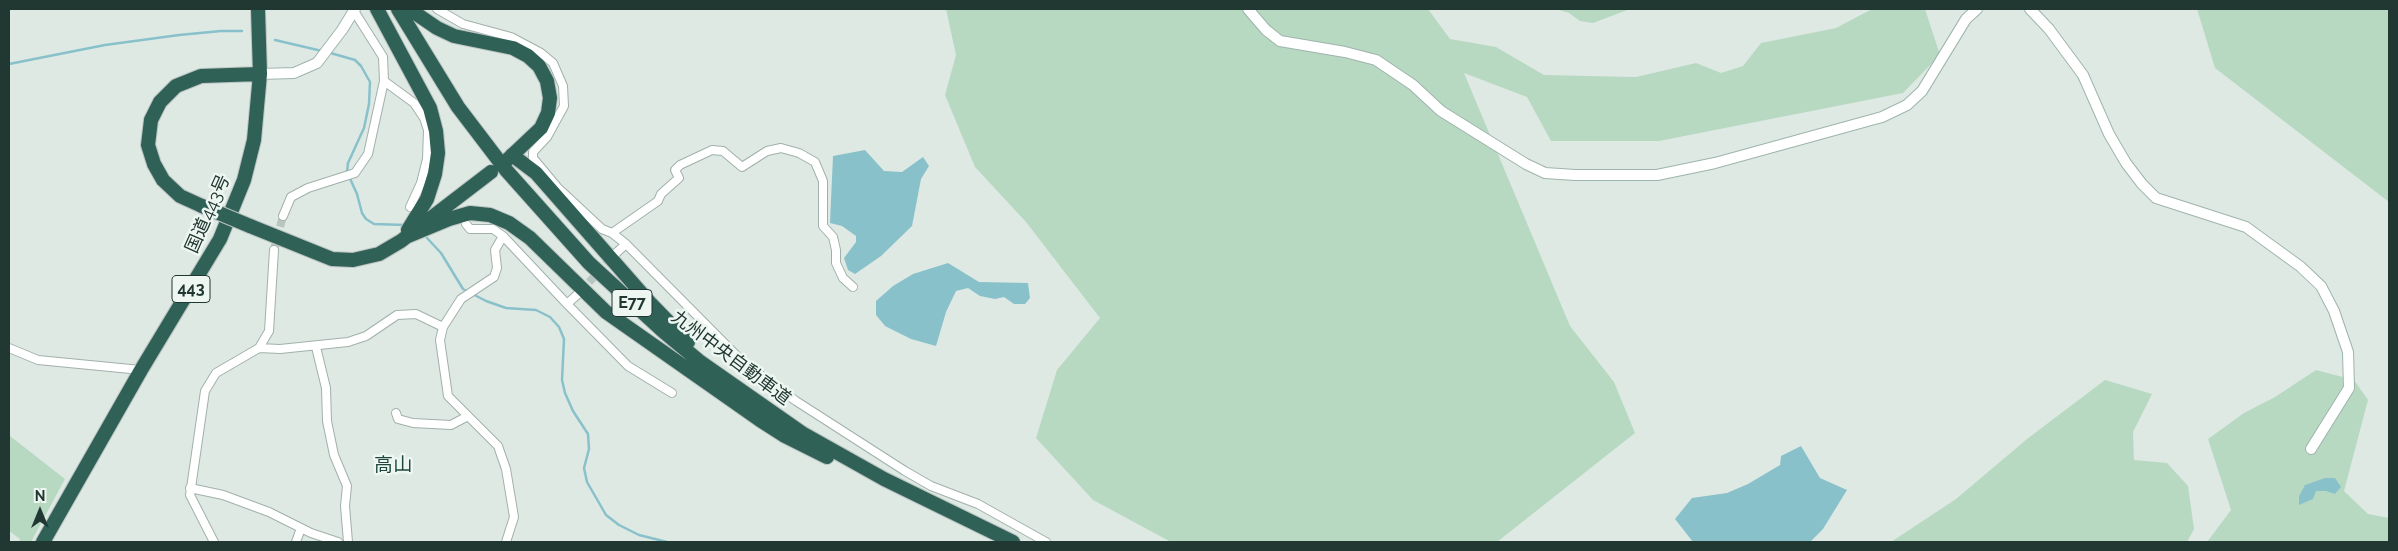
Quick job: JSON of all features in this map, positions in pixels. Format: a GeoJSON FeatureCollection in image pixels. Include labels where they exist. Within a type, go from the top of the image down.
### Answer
{"type":"FeatureCollection","features":[{"type":"Feature","properties":{"kind":"highway","name":"国道443号"},"geometry":{"type":"LineString","coordinates":[[42,542],[141,370],[220,240],[238,197],[254,140],[260,74],[258,9]]}},
{"type":"Feature","properties":{"kind":"highway"},"geometry":{"type":"LineString","coordinates":[[377,9],[430,108],[436,131],[438,153],[435,174],[419,214],[404,239]]}},
{"type":"Feature","properties":{"kind":"highway","name":"九州中央自動車道"},"geometry":{"type":"LineString","coordinates":[[389,9],[428,75],[474,141],[529,209],[588,273],[664,344],[709,379],[846,467],[997,542]]}},
{"type":"Feature","properties":{"kind":"highway","name":"九州中央自動車道"},"geometry":{"type":"LineString","coordinates":[[398,9],[458,107],[506,170],[589,263],[662,331],[713,372],[802,433],[884,479],[1013,542]]}},
{"type":"Feature","properties":{"kind":"highway"},"geometry":{"type":"LineString","coordinates":[[413,9],[418,15],[437,28],[454,36],[513,48],[528,56],[539,66],[547,81],[550,98],[548,113],[541,128],[509,158],[536,173],[651,304],[700,352],[782,412],[946,510]]}},
{"type":"Feature","properties":{"kind":"highway"},"geometry":{"type":"LineString","coordinates":[[260,74],[201,76],[176,86],[160,102],[151,120],[148,145],[163,180],[180,196],[332,259],[353,260],[379,254],[404,239],[491,172]]}},
{"type":"Feature","properties":{"kind":"highway"},"geometry":{"type":"LineString","coordinates":[[404,239],[459,215],[490,215],[509,223],[530,238],[606,312],[785,436],[846,467]]}},
{"type":"Feature","properties":{"kind":"street"},"geometry":{"type":"LineString","coordinates":[[437,9],[463,24],[510,37],[541,53],[553,63],[563,86],[564,106],[547,137],[533,152],[534,158],[558,188],[602,229],[612,233],[626,244],[744,363],[781,390],[905,471],[931,486],[978,504],[1046,542]]}},
{"type":"Feature","properties":{"kind":"street"},"geometry":{"type":"LineString","coordinates":[[1248,9],[1266,30],[1280,41],[1345,52],[1376,60],[1412,86],[1441,111],[1526,164],[1544,172],[1575,175],[1657,175],[1714,163],[1882,117],[1907,106],[1922,90],[1966,19],[1977,9]]}},
{"type":"Feature","properties":{"kind":"street"},"geometry":{"type":"LineString","coordinates":[[2030,9],[2049,29],[2083,75],[2109,134],[2126,164],[2156,198],[2246,227],[2301,267],[2321,286],[2334,311],[2348,352],[2349,388],[2311,449]]}},
{"type":"Feature","properties":{"kind":"street"},"geometry":{"type":"LineString","coordinates":[[260,74],[294,73],[317,63],[355,10],[383,57],[384,81],[368,154],[355,172],[308,188],[291,197],[283,216]]}},
{"type":"Feature","properties":{"kind":"street"},"geometry":{"type":"LineString","coordinates":[[384,81],[414,103],[424,118],[428,130],[427,160],[421,183],[410,207]]}},
{"type":"Feature","properties":{"kind":"street"},"geometry":{"type":"LineString","coordinates":[[612,233],[658,201],[661,194],[679,178],[675,170],[694,157],[712,150],[723,151],[742,167],[767,151],[781,148],[799,153],[815,162],[823,181],[821,216],[823,226],[833,237],[836,263],[843,278],[852,287]]}},
{"type":"Feature","properties":{"kind":"street"},"geometry":{"type":"LineString","coordinates":[[466,224],[470,229],[492,229],[503,236],[628,366],[672,393]]}},
{"type":"Feature","properties":{"kind":"street"},"geometry":{"type":"LineString","coordinates":[[503,236],[495,250],[496,272],[491,280],[461,299],[443,327],[440,340],[448,396],[498,446],[506,469],[514,517],[506,542]]}},
{"type":"Feature","properties":{"kind":"street"},"geometry":{"type":"LineString","coordinates":[[615,254],[626,244]]}},
{"type":"Feature","properties":{"kind":"street"},"geometry":{"type":"LineString","coordinates":[[214,542],[190,495],[205,391],[216,374],[259,348],[269,331],[274,250]]}},
{"type":"Feature","properties":{"kind":"street"},"geometry":{"type":"LineString","coordinates":[[567,304],[578,294]]}},
{"type":"Feature","properties":{"kind":"street"},"geometry":{"type":"LineString","coordinates":[[259,348],[316,347],[348,342],[366,336],[397,315],[416,314],[443,327]]}},
{"type":"Feature","properties":{"kind":"street"},"geometry":{"type":"LineString","coordinates":[[316,347],[326,388],[327,421],[334,455],[346,486],[348,542]]}},
{"type":"Feature","properties":{"kind":"street"},"geometry":{"type":"LineString","coordinates":[[9,348],[38,360],[141,370]]}},
{"type":"Feature","properties":{"kind":"street"},"geometry":{"type":"LineString","coordinates":[[396,412],[398,419],[413,423],[451,425],[468,416]]}},
{"type":"Feature","properties":{"kind":"street"},"geometry":{"type":"LineString","coordinates":[[190,488],[242,502],[338,542]]}},
{"type":"Feature","properties":{"kind":"street"},"geometry":{"type":"LineString","coordinates":[[296,542],[301,528]]}},
{"type":"Feature","properties":{"kind":"green space"},"geometry":{"type":"Polygon","coordinates":[[[946,9],[1428,9],[1450,39],[1496,47],[1544,75],[1636,77],[1696,63],[1721,73],[1743,66],[1761,43],[1836,28],[1872,9],[1925,9],[1940,55],[1903,93],[1659,141],[1551,141],[1527,97],[1464,73],[1570,326],[1614,382],[1635,433],[1497,542],[1171,542],[1093,500],[1036,438],[1057,370],[1100,318],[1026,222],[975,167],[945,95],[956,55],[946,9]]]}},
{"type":"Feature","properties":{"kind":"green space"},"geometry":{"type":"Polygon","coordinates":[[[1556,9],[1630,9],[1593,23],[1580,21],[1569,13],[1556,9]]]}},
{"type":"Feature","properties":{"kind":"green space"},"geometry":{"type":"Polygon","coordinates":[[[2197,9],[2389,9],[2389,202],[2215,68],[2197,9]]]}},
{"type":"Feature","properties":{"kind":"green space"},"geometry":{"type":"Polygon","coordinates":[[[2316,370],[2354,380],[2368,400],[2344,491],[2368,514],[2389,518],[2389,542],[2207,542],[2231,510],[2208,439],[2244,413],[2275,397],[2316,370]]]}},
{"type":"Feature","properties":{"kind":"green space"},"geometry":{"type":"Polygon","coordinates":[[[2105,380],[2152,394],[2133,432],[2134,460],[2167,463],[2188,486],[2194,529],[2187,542],[1891,542],[1956,499],[2027,439],[2105,380]]]}},
{"type":"Feature","properties":{"kind":"green space"},"geometry":{"type":"Polygon","coordinates":[[[10,436],[65,479],[31,542],[19,542],[20,539],[9,531],[10,436]]]}},
{"type":"Feature","properties":{"kind":"water"},"geometry":{"type":"Polygon","coordinates":[[[865,150],[884,171],[902,172],[923,157],[929,166],[921,179],[912,226],[881,256],[855,274],[848,270],[844,258],[856,242],[856,236],[842,226],[830,223],[833,156],[865,150]]]}},
{"type":"Feature","properties":{"kind":"water"},"geometry":{"type":"Polygon","coordinates":[[[948,263],[979,282],[1028,283],[1030,298],[1025,304],[1014,304],[1004,297],[995,299],[980,296],[968,288],[956,291],[946,312],[936,346],[911,339],[885,326],[876,315],[876,301],[893,286],[913,274],[948,263]]]}},
{"type":"Feature","properties":{"kind":"water"},"geometry":{"type":"Polygon","coordinates":[[[1801,446],[1820,478],[1847,490],[1823,529],[1810,542],[1693,542],[1675,519],[1692,498],[1727,493],[1748,484],[1780,465],[1781,456],[1801,446]]]}},
{"type":"Feature","properties":{"kind":"water"},"geometry":{"type":"Polygon","coordinates":[[[2325,478],[2335,478],[2341,487],[2335,494],[2326,491],[2316,491],[2313,499],[2299,505],[2299,496],[2305,485],[2325,478]]]}},
{"type":"Feature","properties":{"kind":"waterway"},"geometry":{"type":"LineString","coordinates":[[9,64],[105,45],[179,35],[242,31]]}},
{"type":"Feature","properties":{"kind":"waterway"},"geometry":{"type":"LineString","coordinates":[[275,40],[322,51]]}},
{"type":"Feature","properties":{"kind":"waterway"},"geometry":{"type":"LineString","coordinates":[[327,52],[355,60],[361,66],[370,82],[369,104],[364,128],[348,163],[347,172],[357,194],[362,213],[366,219],[374,224],[406,225]]}},
{"type":"Feature","properties":{"kind":"waterway"},"geometry":{"type":"LineString","coordinates":[[427,238],[441,253],[463,289],[486,301],[506,308],[536,310],[550,317],[559,327],[564,339],[562,380],[565,393],[573,411],[588,434],[589,449],[584,468],[587,482],[606,515],[619,525],[639,535],[667,542]]}},
{"type":"Feature","properties":{"kind":"tunnel"},"geometry":{"type":"LineString","coordinates":[[274,250],[283,216]]}},
{"type":"Feature","properties":{"kind":"tunnel"},"geometry":{"type":"LineString","coordinates":[[581,291],[612,257]]}},
{"type":"Feature","properties":{"kind":"district","name":"高山"},"geometry":{"type":"Point","coordinates":[393,465]}}]}
